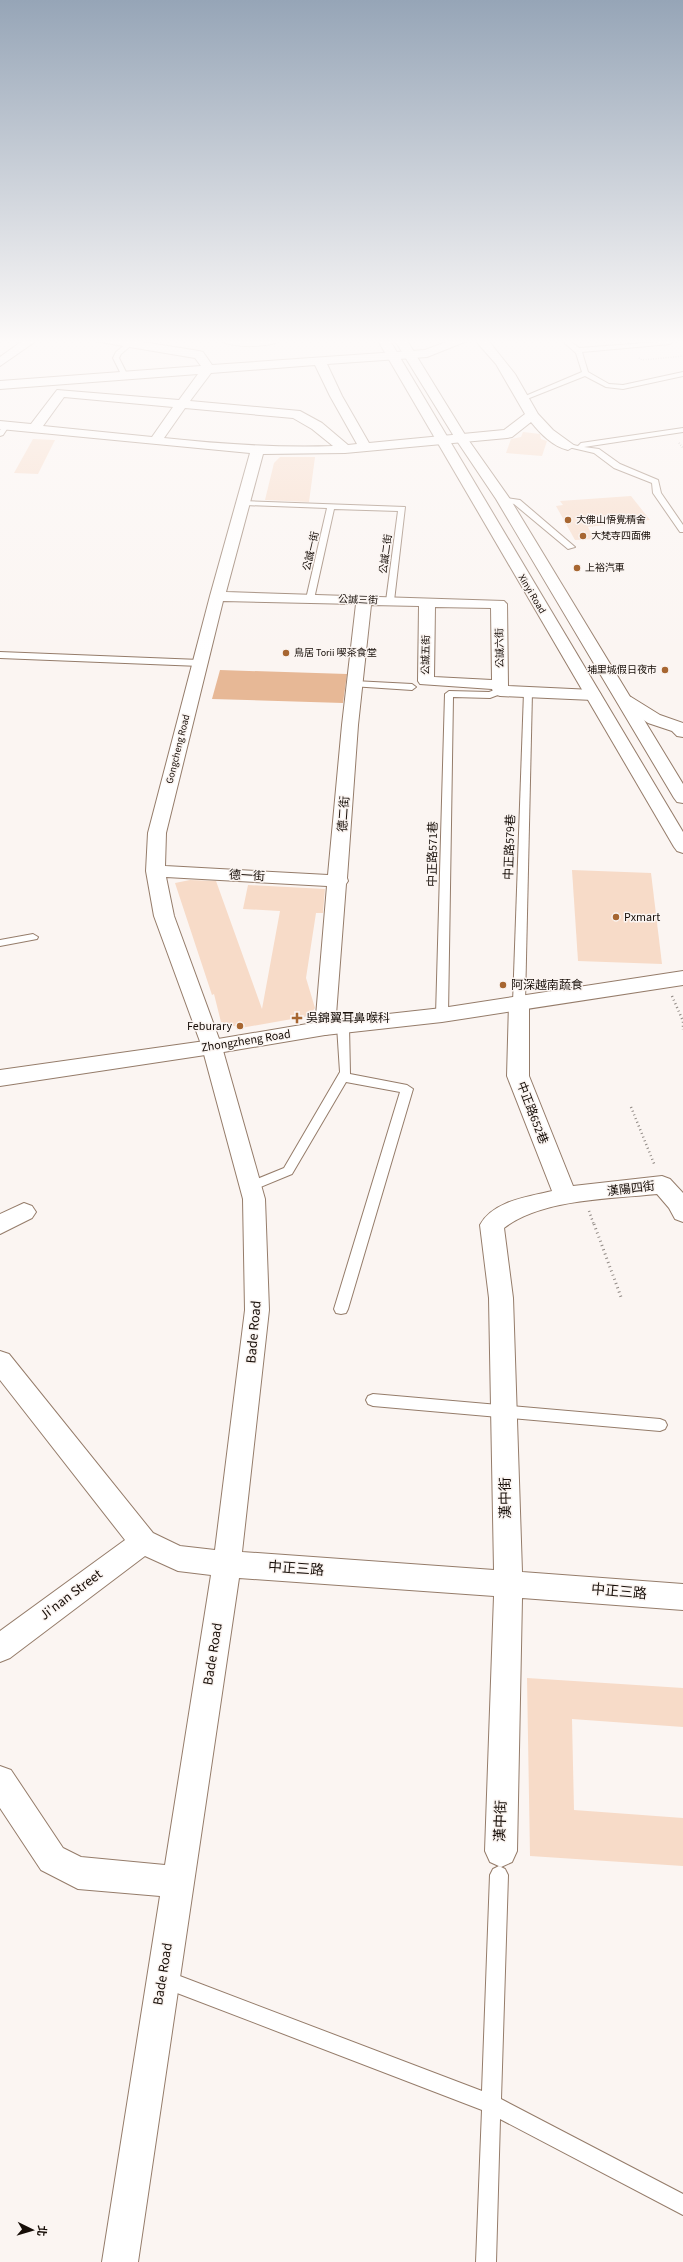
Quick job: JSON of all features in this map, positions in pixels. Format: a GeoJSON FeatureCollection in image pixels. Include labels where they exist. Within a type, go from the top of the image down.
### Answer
{"type":"FeatureCollection","features":[{"type":"Feature","properties":{"kind":"street"},"geometry":{"type":"LineString","coordinates":[[196,445],[258,450],[345,449],[388,445]]}},
{"type":"Feature","properties":{"kind":"street"},"geometry":{"type":"LineString","coordinates":[[340,445],[345,449]]}},
{"type":"Feature","properties":{"kind":"street","name":"Xinyi Road"},"geometry":{"type":"LineString","coordinates":[[444,445],[683,847]]}},
{"type":"Feature","properties":{"kind":"street"},"geometry":{"type":"LineString","coordinates":[[466,445],[503,499],[683,798]]}},
{"type":"Feature","properties":{"kind":"street"},"geometry":{"type":"LineString","coordinates":[[563,445],[568,446]]}},
{"type":"Feature","properties":{"kind":"street","name":"Gongcheng Road"},"geometry":{"type":"LineString","coordinates":[[212,1047],[164,916],[155,871],[157,833],[217,596],[245,503],[258,450]]}},
{"type":"Feature","properties":{"kind":"street","name":"公誠三街"},"geometry":{"type":"LineString","coordinates":[[217,596],[499,604]]}},
{"type":"Feature","properties":{"kind":"street","name":"德二街"},"geometry":{"type":"LineString","coordinates":[[334,1027],[339,881],[354,684],[364,600]]}},
{"type":"Feature","properties":{"kind":"street","name":"公誠五街"},"geometry":{"type":"LineString","coordinates":[[427,602],[426,680],[500,688]]}},
{"type":"Feature","properties":{"kind":"street","name":"公誠六街"},"geometry":{"type":"LineString","coordinates":[[499,604],[500,688]]}},
{"type":"Feature","properties":{"kind":"street"},"geometry":{"type":"LineString","coordinates":[[566,650],[592,647]]}},
{"type":"Feature","properties":{"kind":"street"},"geometry":{"type":"LineString","coordinates":[[500,688],[528,692],[593,695]]}},
{"type":"Feature","properties":{"kind":"street"},"geometry":{"type":"LineString","coordinates":[[625,700],[654,719],[678,727],[683,732]]}},
{"type":"Feature","properties":{"kind":"street","name":"德一街"},"geometry":{"type":"LineString","coordinates":[[155,871],[339,881]]}},
{"type":"Feature","properties":{"kind":"street","name":"Zhongzheng Road"},"geometry":{"type":"LineString","coordinates":[[0,1078],[212,1047],[334,1027],[442,1015],[674,979]]}},
{"type":"Feature","properties":{"kind":"street","name":"中正路652巷"},"geometry":{"type":"LineString","coordinates":[[519,1003],[518,1076],[573,1195]]}},
{"type":"Feature","properties":{"kind":"street","name":"Bade Road"},"geometry":{"type":"LineString","coordinates":[[120,2262],[226,1564],[258,1310],[254,1199],[212,1047]]}},
{"type":"Feature","properties":{"kind":"street","name":"漢陽四街"},"geometry":{"type":"LineString","coordinates":[[573,1195],[662,1185],[677,1202],[683,1213]]}},
{"type":"Feature","properties":{"kind":"street","name":"漢中街"},"geometry":{"type":"LineString","coordinates":[[500,1863],[508,1583],[501,1298],[492,1225],[510,1211],[573,1195]]}},
{"type":"Feature","properties":{"kind":"street"},"geometry":{"type":"LineString","coordinates":[[0,1225],[24,1212]]}},
{"type":"Feature","properties":{"kind":"street","name":"中正三路"},"geometry":{"type":"LineString","coordinates":[[0,1361],[143,1542],[178,1558],[226,1564],[508,1583],[683,1597]]}},
{"type":"Feature","properties":{"kind":"street","name":"Ji'nan Street"},"geometry":{"type":"LineString","coordinates":[[0,1648],[143,1542]]}},
{"type":"Feature","properties":{"kind":"street"},"geometry":{"type":"LineString","coordinates":[[0,1781],[52,1859],[78,1873],[177,1882]]}},
{"type":"Feature","properties":{"kind":"lane"},"geometry":{"type":"LineString","coordinates":[[568,446],[582,445]]}},
{"type":"Feature","properties":{"kind":"lane"},"geometry":{"type":"LineString","coordinates":[[568,446],[596,451],[617,466],[656,482],[657,493],[683,530]]}},
{"type":"Feature","properties":{"kind":"lane"},"geometry":{"type":"LineString","coordinates":[[503,499],[517,502],[571,547]]}},
{"type":"Feature","properties":{"kind":"lane"},"geometry":{"type":"LineString","coordinates":[[245,503],[331,507]]}},
{"type":"Feature","properties":{"kind":"lane","name":"公誠二街"},"geometry":{"type":"LineString","coordinates":[[331,507],[402,509],[390,601]]}},
{"type":"Feature","properties":{"kind":"lane","name":"公誠一街"},"geometry":{"type":"LineString","coordinates":[[310,599],[331,507]]}},
{"type":"Feature","properties":{"kind":"lane"},"geometry":{"type":"LineString","coordinates":[[0,654],[200,664]]}},
{"type":"Feature","properties":{"kind":"lane"},"geometry":{"type":"LineString","coordinates":[[354,684],[412,687]]}},
{"type":"Feature","properties":{"kind":"lane","name":"中正路571巷"},"geometry":{"type":"LineString","coordinates":[[442,1015],[449,694],[490,695],[500,688]]}},
{"type":"Feature","properties":{"kind":"lane","name":"中正路579巷"},"geometry":{"type":"LineString","coordinates":[[519,1003],[528,692]]}},
{"type":"Feature","properties":{"kind":"lane"},"geometry":{"type":"LineString","coordinates":[[0,943],[33,937]]}},
{"type":"Feature","properties":{"kind":"lane"},"geometry":{"type":"LineString","coordinates":[[250,1186],[288,1171],[346,1072],[334,1027]]}},
{"type":"Feature","properties":{"kind":"lane"},"geometry":{"type":"LineString","coordinates":[[341,1309],[407,1089],[343,1077]]}},
{"type":"Feature","properties":{"kind":"lane"},"geometry":{"type":"LineString","coordinates":[[373,1400],[660,1425]]}},
{"type":"Feature","properties":{"kind":"lane"},"geometry":{"type":"LineString","coordinates":[[486,2262],[493,2105],[500,1863]]}},
{"type":"Feature","properties":{"kind":"lane"},"geometry":{"type":"LineString","coordinates":[[162,1978],[493,2105],[683,2205]]}},
{"type":"Feature","properties":{"kind":"path"},"geometry":{"type":"LineString","coordinates":[[674,979],[683,1021],[683,1030]]}},
{"type":"Feature","properties":{"kind":"path"},"geometry":{"type":"LineString","coordinates":[[631,1107],[662,1185]]}},
{"type":"Feature","properties":{"kind":"path"},"geometry":{"type":"LineString","coordinates":[[573,1195],[621,1297]]}},
{"type":"Feature","properties":{"kind":"shaded area"},"geometry":{"type":"Polygon","coordinates":[[[220,670],[347,674],[343,703],[212,699],[220,670]]]}},
{"type":"Feature","properties":{"kind":"building"},"geometry":{"type":"Polygon","coordinates":[[[30,445],[53,445],[38,474],[14,473],[30,445]]]}},
{"type":"Feature","properties":{"kind":"building"},"geometry":{"type":"Polygon","coordinates":[[[509,445],[546,445],[542,456],[506,453],[509,445]]]}},
{"type":"Feature","properties":{"kind":"building"},"geometry":{"type":"Polygon","coordinates":[[[280,457],[315,457],[309,502],[265,500],[274,463],[280,457]]]}},
{"type":"Feature","properties":{"kind":"building"},"geometry":{"type":"Polygon","coordinates":[[[631,496],[650,520],[588,527],[594,539],[575,540],[556,506],[563,505],[560,501],[631,496]]]}},
{"type":"Feature","properties":{"kind":"building","name":"Pxmart"},"geometry":{"type":"Polygon","coordinates":[[[572,870],[651,873],[662,964],[578,961],[572,870]]]}},
{"type":"Feature","properties":{"kind":"building"},"geometry":{"type":"Polygon","coordinates":[[[190,880],[216,881],[262,1009],[280,911],[243,909],[248,885],[325,889],[323,913],[316,913],[306,978],[315,1008],[309,1016],[241,1028],[221,1022],[214,994],[212,995],[175,883],[190,880]]]}},
{"type":"Feature","properties":{"kind":"building"},"geometry":{"type":"Polygon","coordinates":[[[527,1678],[683,1688],[683,1727],[572,1719],[574,1810],[683,1818],[683,1866],[530,1856],[527,1678]]]}},
{"type":"Feature","properties":{"kind":"place","name":"大佛山悟覺精舍"},"geometry":{"type":"Point","coordinates":[568,520]}},
{"type":"Feature","properties":{"kind":"place","name":"大梵寺四面佛"},"geometry":{"type":"Point","coordinates":[583,536]}},
{"type":"Feature","properties":{"kind":"place","name":"上裕汽車"},"geometry":{"type":"Point","coordinates":[577,568]}},
{"type":"Feature","properties":{"kind":"place","name":"鳥居 Torii 喫茶食堂"},"geometry":{"type":"Point","coordinates":[286,653]}},
{"type":"Feature","properties":{"kind":"place","name":"埔里城假日夜市"},"geometry":{"type":"Point","coordinates":[665,670]}},
{"type":"Feature","properties":{"kind":"place","name":"Pxmart"},"geometry":{"type":"Point","coordinates":[616,917]}},
{"type":"Feature","properties":{"kind":"place","name":"阿深越南蔬食"},"geometry":{"type":"Point","coordinates":[503,985]}},
{"type":"Feature","properties":{"kind":"place","name":"吳錦翼耳鼻喉科"},"geometry":{"type":"Point","coordinates":[297,1018]}},
{"type":"Feature","properties":{"kind":"place","name":"Feburary"},"geometry":{"type":"Point","coordinates":[240,1026]}}]}
